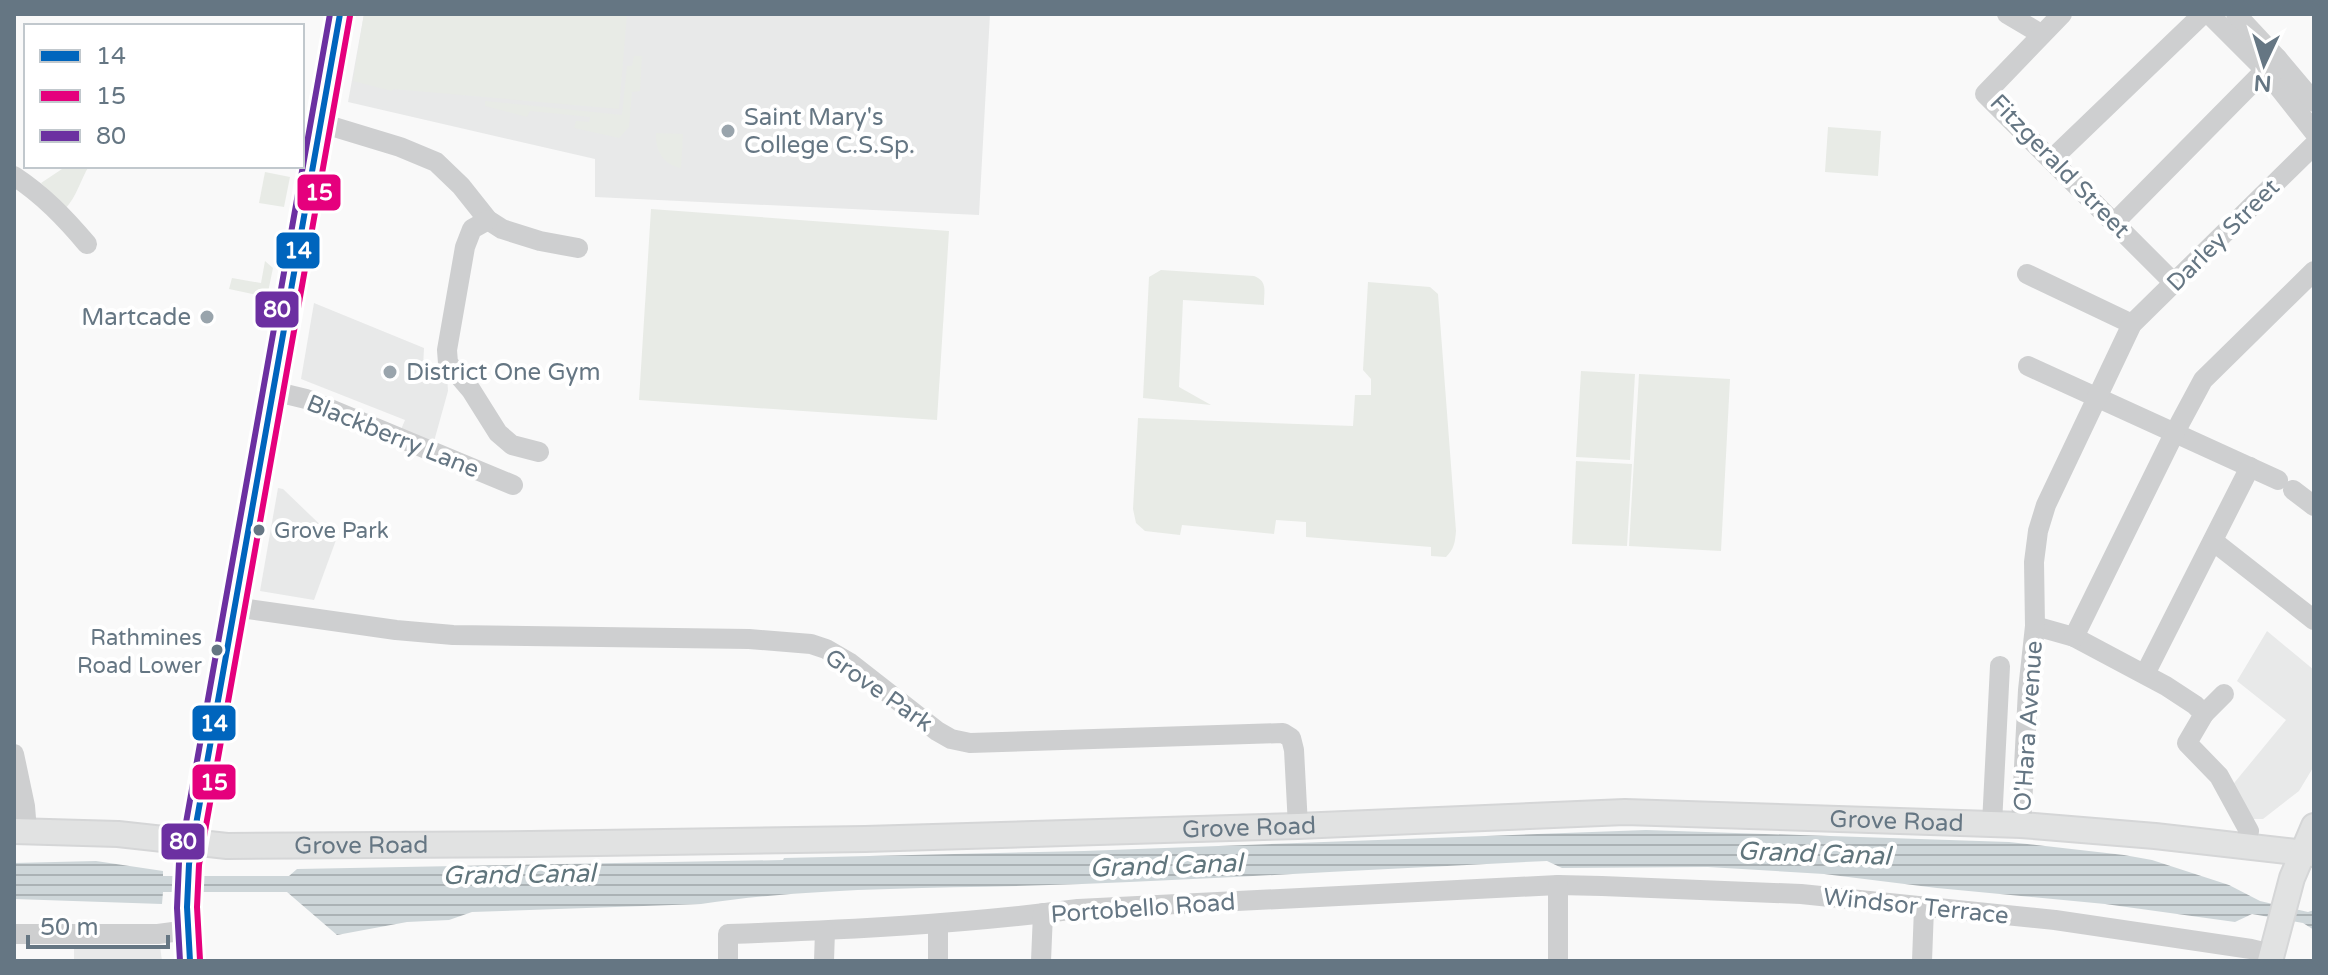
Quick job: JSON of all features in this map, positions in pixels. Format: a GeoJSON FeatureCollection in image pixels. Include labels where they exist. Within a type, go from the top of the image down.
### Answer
{"type":"FeatureCollection","features":[{"type":"Feature","properties":{"kind":"main road"},"geometry":{"type":"LineString","coordinates":[[190,961],[191,854],[340,14]]}},
{"type":"Feature","properties":{"kind":"main road","name":"Grove Road"},"geometry":{"type":"LineString","coordinates":[[21,831],[118,834],[191,854],[227,846],[865,839],[1625,812],[2021,825],[2308,853]]}},
{"type":"Feature","properties":{"kind":"main road"},"geometry":{"type":"LineString","coordinates":[[2273,949],[2286,897],[2308,853],[2314,826]]}},
{"type":"Feature","properties":{"kind":"street"},"geometry":{"type":"LineString","coordinates":[[2007,14],[2041,34]]}},
{"type":"Feature","properties":{"kind":"street","name":"Fitzgerald Street"},"geometry":{"type":"LineString","coordinates":[[2062,14],[1985,94],[2174,283]]}},
{"type":"Feature","properties":{"kind":"street"},"geometry":{"type":"LineString","coordinates":[[2052,159],[2203,14]]}},
{"type":"Feature","properties":{"kind":"street"},"geometry":{"type":"LineString","coordinates":[[2209,14],[2314,102]]}},
{"type":"Feature","properties":{"kind":"street"},"geometry":{"type":"LineString","coordinates":[[2236,14],[2314,132]]}},
{"type":"Feature","properties":{"kind":"street"},"geometry":{"type":"LineString","coordinates":[[2114,223],[2271,64]]}},
{"type":"Feature","properties":{"kind":"street"},"geometry":{"type":"LineString","coordinates":[[321,123],[400,147],[436,162],[461,186],[488,220],[502,229],[540,241],[578,248]]}},
{"type":"Feature","properties":{"kind":"street","name":"Darley Street"},"geometry":{"type":"LineString","coordinates":[[2132,324],[2314,145]]}},
{"type":"Feature","properties":{"kind":"street"},"geometry":{"type":"LineString","coordinates":[[14,176],[58,210],[87,244]]}},
{"type":"Feature","properties":{"kind":"street"},"geometry":{"type":"LineString","coordinates":[[488,220],[472,229],[465,247],[447,350],[448,363],[471,390],[498,433],[512,445],[539,452]]}},
{"type":"Feature","properties":{"kind":"street"},"geometry":{"type":"LineString","coordinates":[[2074,637],[2203,380],[2314,271]]}},
{"type":"Feature","properties":{"kind":"street"},"geometry":{"type":"LineString","coordinates":[[2027,274],[2132,324]]}},
{"type":"Feature","properties":{"kind":"street","name":"O'Hara Avenue"},"geometry":{"type":"LineString","coordinates":[[2021,825],[2028,690],[2035,626],[2034,562],[2038,531],[2046,505],[2132,324]]}},
{"type":"Feature","properties":{"kind":"street"},"geometry":{"type":"LineString","coordinates":[[2028,366],[2250,467],[2286,485],[2314,506]]}},
{"type":"Feature","properties":{"kind":"street","name":"Blackberry Lane"},"geometry":{"type":"LineString","coordinates":[[273,391],[306,399],[513,485]]}},
{"type":"Feature","properties":{"kind":"street"},"geometry":{"type":"LineString","coordinates":[[2145,674],[2250,467]]}},
{"type":"Feature","properties":{"kind":"street"},"geometry":{"type":"LineString","coordinates":[[2213,541],[2314,620]]}},
{"type":"Feature","properties":{"kind":"street","name":"Grove Park"},"geometry":{"type":"LineString","coordinates":[[234,607],[453,635],[749,639],[811,644],[850,663],[937,731],[951,739],[970,743],[1283,733],[1291,738],[1294,750],[1298,826]]}},
{"type":"Feature","properties":{"kind":"street"},"geometry":{"type":"LineString","coordinates":[[2035,626],[2074,637],[2145,674],[2204,714]]}},
{"type":"Feature","properties":{"kind":"street"},"geometry":{"type":"LineString","coordinates":[[1992,824],[2000,666]]}},
{"type":"Feature","properties":{"kind":"street"},"geometry":{"type":"LineString","coordinates":[[2224,694],[2204,714],[2187,743],[2219,776],[2239,809],[2249,831],[2243,847]]}},
{"type":"Feature","properties":{"kind":"street"},"geometry":{"type":"LineString","coordinates":[[16,765],[21,831]]}},
{"type":"Feature","properties":{"kind":"street"},"geometry":{"type":"LineString","coordinates":[[1558,885],[1558,961]]}},
{"type":"Feature","properties":{"kind":"street","name":"Windsor Terrace"},"geometry":{"type":"LineString","coordinates":[[1558,885],[1801,894],[2055,920],[2251,949],[2273,949]]}},
{"type":"Feature","properties":{"kind":"street","name":"Portobello Road"},"geometry":{"type":"LineString","coordinates":[[728,961],[728,934],[938,925],[1078,909],[1558,885]]}},
{"type":"Feature","properties":{"kind":"street"},"geometry":{"type":"LineString","coordinates":[[1922,961],[1924,908]]}},
{"type":"Feature","properties":{"kind":"street"},"geometry":{"type":"LineString","coordinates":[[1041,961],[1043,913]]}},
{"type":"Feature","properties":{"kind":"street"},"geometry":{"type":"LineString","coordinates":[[14,934],[158,934],[188,919]]}},
{"type":"Feature","properties":{"kind":"street"},"geometry":{"type":"LineString","coordinates":[[938,925],[938,961]]}},
{"type":"Feature","properties":{"kind":"street"},"geometry":{"type":"LineString","coordinates":[[824,961],[825,931]]}},
{"type":"Feature","properties":{"kind":"shaded area","name":"Saint Mary's College C.S.Sp."},"geometry":{"type":"Polygon","coordinates":[[[364,14],[990,14],[979,215],[595,197],[595,159],[348,102],[364,14]]]}},
{"type":"Feature","properties":{"kind":"shaded area"},"geometry":{"type":"Polygon","coordinates":[[[364,14],[627,14],[619,109],[392,91],[353,81],[364,14]]]}},
{"type":"Feature","properties":{"kind":"shaded area"},"geometry":{"type":"Polygon","coordinates":[[[634,56],[642,56],[640,91],[632,92],[629,127],[619,138],[574,128],[576,121],[589,122],[590,117],[530,111],[527,117],[485,106],[485,101],[622,115],[627,66],[632,66],[634,56]]]}},
{"type":"Feature","properties":{"kind":"shaded area"},"geometry":{"type":"Polygon","coordinates":[[[1828,127],[1881,131],[1878,176],[1825,172],[1828,127]]]}},
{"type":"Feature","properties":{"kind":"shaded area"},"geometry":{"type":"Polygon","coordinates":[[[656,133],[683,134],[681,168],[669,164],[661,156],[656,133]]]}},
{"type":"Feature","properties":{"kind":"shaded area"},"geometry":{"type":"Polygon","coordinates":[[[88,168],[65,209],[41,183],[62,169],[88,168]]]}},
{"type":"Feature","properties":{"kind":"shaded area"},"geometry":{"type":"Polygon","coordinates":[[[265,172],[290,177],[284,207],[259,203],[265,172]]]}},
{"type":"Feature","properties":{"kind":"shaded area"},"geometry":{"type":"Polygon","coordinates":[[[651,209],[949,231],[937,420],[639,400],[651,209]]]}},
{"type":"Feature","properties":{"kind":"shaded area"},"geometry":{"type":"Polygon","coordinates":[[[265,261],[273,268],[267,297],[229,289],[232,278],[261,283],[265,261]]]}},
{"type":"Feature","properties":{"kind":"shaded area"},"geometry":{"type":"Polygon","coordinates":[[[1161,270],[1254,276],[1263,284],[1264,305],[1183,300],[1179,387],[1211,405],[1143,398],[1149,277],[1161,270]]]}},
{"type":"Feature","properties":{"kind":"shaded area"},"geometry":{"type":"Polygon","coordinates":[[[1368,282],[1430,287],[1438,294],[1456,531],[1454,546],[1446,557],[1431,556],[1431,547],[1306,537],[1306,522],[1276,520],[1274,534],[1182,525],[1180,535],[1145,531],[1136,523],[1133,509],[1138,418],[1353,426],[1355,395],[1371,395],[1371,379],[1363,370],[1368,282]]]}},
{"type":"Feature","properties":{"kind":"shaded area"},"geometry":{"type":"Polygon","coordinates":[[[314,303],[424,348],[423,368],[447,375],[448,391],[433,445],[400,432],[405,420],[301,379],[314,303]]]}},
{"type":"Feature","properties":{"kind":"shaded area"},"geometry":{"type":"Polygon","coordinates":[[[1581,371],[1635,374],[1630,460],[1576,457],[1581,371]]]}},
{"type":"Feature","properties":{"kind":"shaded area"},"geometry":{"type":"Polygon","coordinates":[[[1639,374],[1730,379],[1721,551],[1629,546],[1639,374]]]}},
{"type":"Feature","properties":{"kind":"shaded area"},"geometry":{"type":"Polygon","coordinates":[[[1576,461],[1632,464],[1627,546],[1572,544],[1576,461]]]}},
{"type":"Feature","properties":{"kind":"shaded area"},"geometry":{"type":"Polygon","coordinates":[[[278,488],[283,489],[336,540],[314,600],[260,591],[278,488]]]}},
{"type":"Feature","properties":{"kind":"shaded area"},"geometry":{"type":"Polygon","coordinates":[[[2267,631],[2314,670],[2314,766],[2299,791],[2263,819],[2250,819],[2230,788],[2286,720],[2237,681],[2267,631]]]}},
{"type":"Feature","properties":{"kind":"shaded area"},"geometry":{"type":"Polygon","coordinates":[[[74,946],[160,946],[162,961],[74,961],[74,946]]]}},
{"type":"Feature","properties":{"kind":"water","name":"Grand Canal"},"geometry":{"type":"Polygon","coordinates":[[[1646,830],[2009,842],[2124,855],[2152,860],[2229,885],[2260,901],[2308,912],[2314,910],[2314,930],[2303,923],[2252,914],[2235,922],[2105,904],[1824,874],[1708,867],[1562,868],[1547,861],[1140,882],[843,891],[701,904],[472,912],[449,920],[407,922],[337,935],[287,892],[163,892],[162,904],[14,899],[14,863],[96,861],[163,871],[163,876],[289,876],[297,869],[783,860],[1646,830]]]}},
{"type":"Feature","properties":{"kind":"transit line","name":"80"},"geometry":{"type":"LineString","coordinates":[[304,160],[330,14]]}},
{"type":"Feature","properties":{"kind":"transit line","name":"14"},"geometry":{"type":"LineString","coordinates":[[190,961],[187,907],[189,864],[340,14]]}},
{"type":"Feature","properties":{"kind":"transit line","name":"15"},"geometry":{"type":"LineString","coordinates":[[200,960],[197,907],[199,865],[350,16]]}},
{"type":"Feature","properties":{"kind":"transit line","name":"80"},"geometry":{"type":"LineString","coordinates":[[180,961],[177,908],[179,862],[303,168]]}},
{"type":"Feature","properties":{"kind":"place","name":"Saint Mary's College C.S.Sp."},"geometry":{"type":"Point","coordinates":[728,131]}},
{"type":"Feature","properties":{"kind":"place","name":"Martcade"},"geometry":{"type":"Point","coordinates":[207,317]}},
{"type":"Feature","properties":{"kind":"place","name":"District One Gym"},"geometry":{"type":"Point","coordinates":[390,372]}},
{"type":"Feature","properties":{"kind":"place","name":"Grove Park"},"geometry":{"type":"Point","coordinates":[259,530]}},
{"type":"Feature","properties":{"kind":"place","name":"Rathmines Road Lower"},"geometry":{"type":"Point","coordinates":[217,650]}}]}
